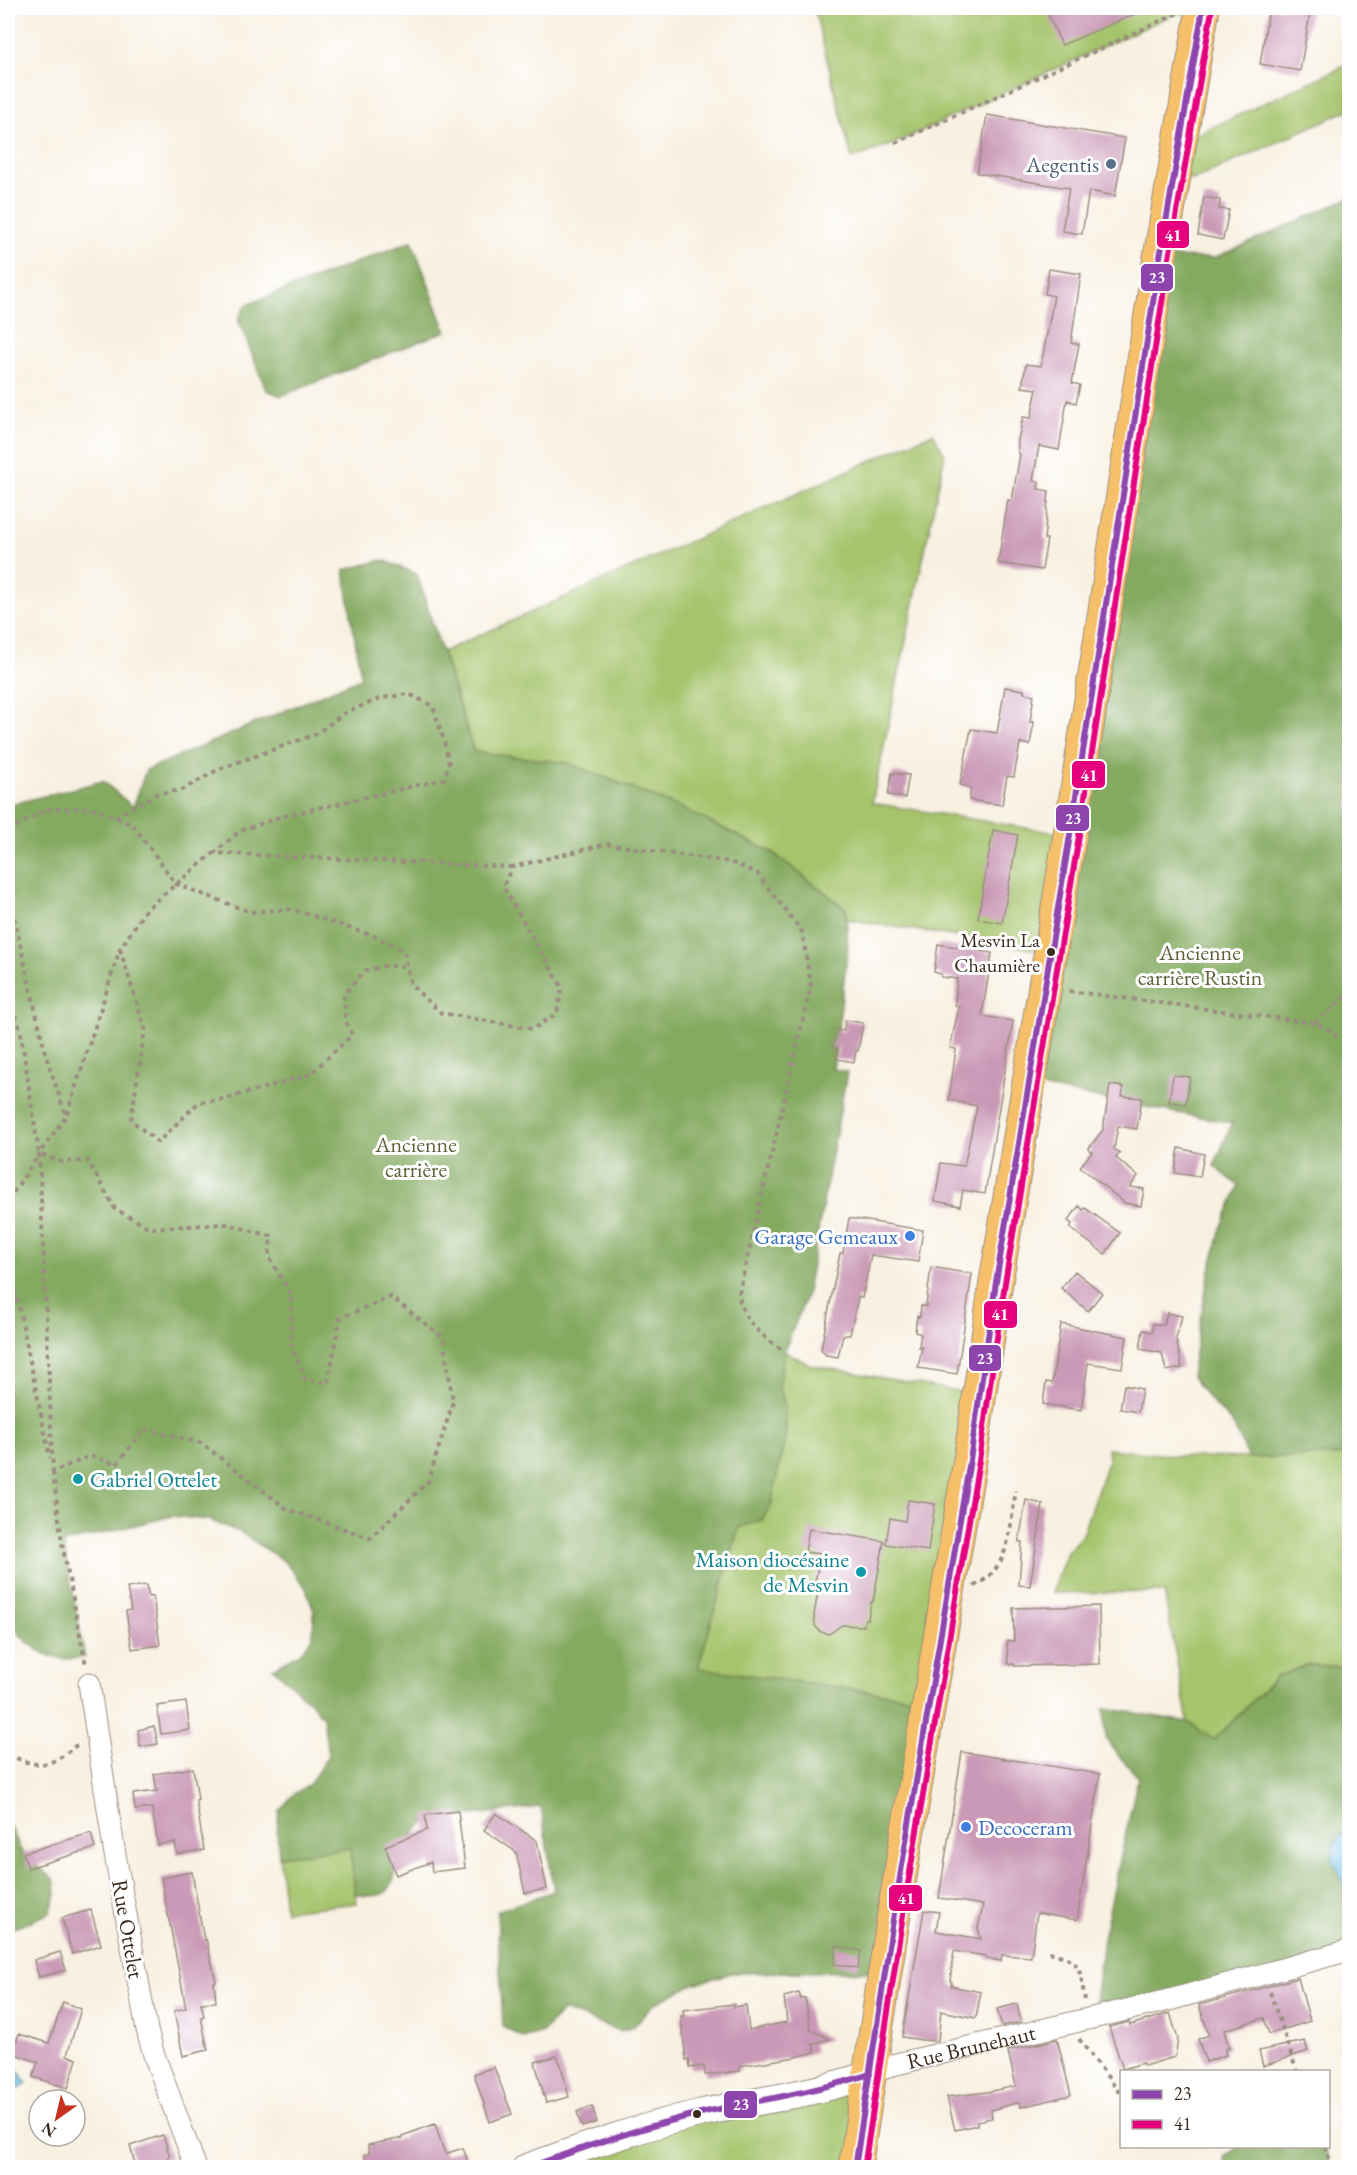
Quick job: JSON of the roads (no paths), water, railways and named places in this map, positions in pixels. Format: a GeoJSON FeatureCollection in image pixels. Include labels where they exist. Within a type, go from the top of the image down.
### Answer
{"type":"FeatureCollection","features":[{"type":"Feature","properties":{"kind":"main road"},"geometry":{"type":"LineString","coordinates":[[855,2168],[1160,257],[1203,11]]}},
{"type":"Feature","properties":{"kind":"street","name":"Rue Ottelet"},"geometry":{"type":"LineString","coordinates":[[89,1683],[114,1849],[147,2030],[196,2168]]}},
{"type":"Feature","properties":{"kind":"street","name":"Rue Brunehaut"},"geometry":{"type":"LineString","coordinates":[[526,2168],[650,2126],[765,2099],[837,2086],[892,2065],[1265,1975],[1350,1950]]}},
{"type":"Feature","properties":{"kind":"water"},"geometry":{"type":"Polygon","coordinates":[[[1349,1825],[1349,1896],[1332,1857],[1335,1844],[1349,1825]]]}},
{"type":"Feature","properties":{"kind":"water"},"geometry":{"type":"Polygon","coordinates":[[[8,2058],[27,2083],[20,2089],[8,2073],[8,2058]]]}},
{"type":"Feature","properties":{"kind":"place","name":"Aegentis"},"geometry":{"type":"Point","coordinates":[1111,164]}},
{"type":"Feature","properties":{"kind":"place","name":"Mesvin La Chaumière"},"geometry":{"type":"Point","coordinates":[1051,952]}},
{"type":"Feature","properties":{"kind":"place","name":"Garage Gemeaux"},"geometry":{"type":"Point","coordinates":[910,1236]}},
{"type":"Feature","properties":{"kind":"place","name":"Gabriel Ottelet"},"geometry":{"type":"Point","coordinates":[78,1479]}},
{"type":"Feature","properties":{"kind":"place","name":"Maison diocésaine de Mesvin"},"geometry":{"type":"Point","coordinates":[861,1572]}},
{"type":"Feature","properties":{"kind":"place","name":"Decoceram"},"geometry":{"type":"Point","coordinates":[966,1827]}},
{"type":"Feature","properties":{"kind":"park label","name":"Ancienne carrière Rustin"},"geometry":{"type":"Point","coordinates":[1200,964]}},
{"type":"Feature","properties":{"kind":"park label","name":"Ancienne carrière"},"geometry":{"type":"Point","coordinates":[416,1156]}}]}
